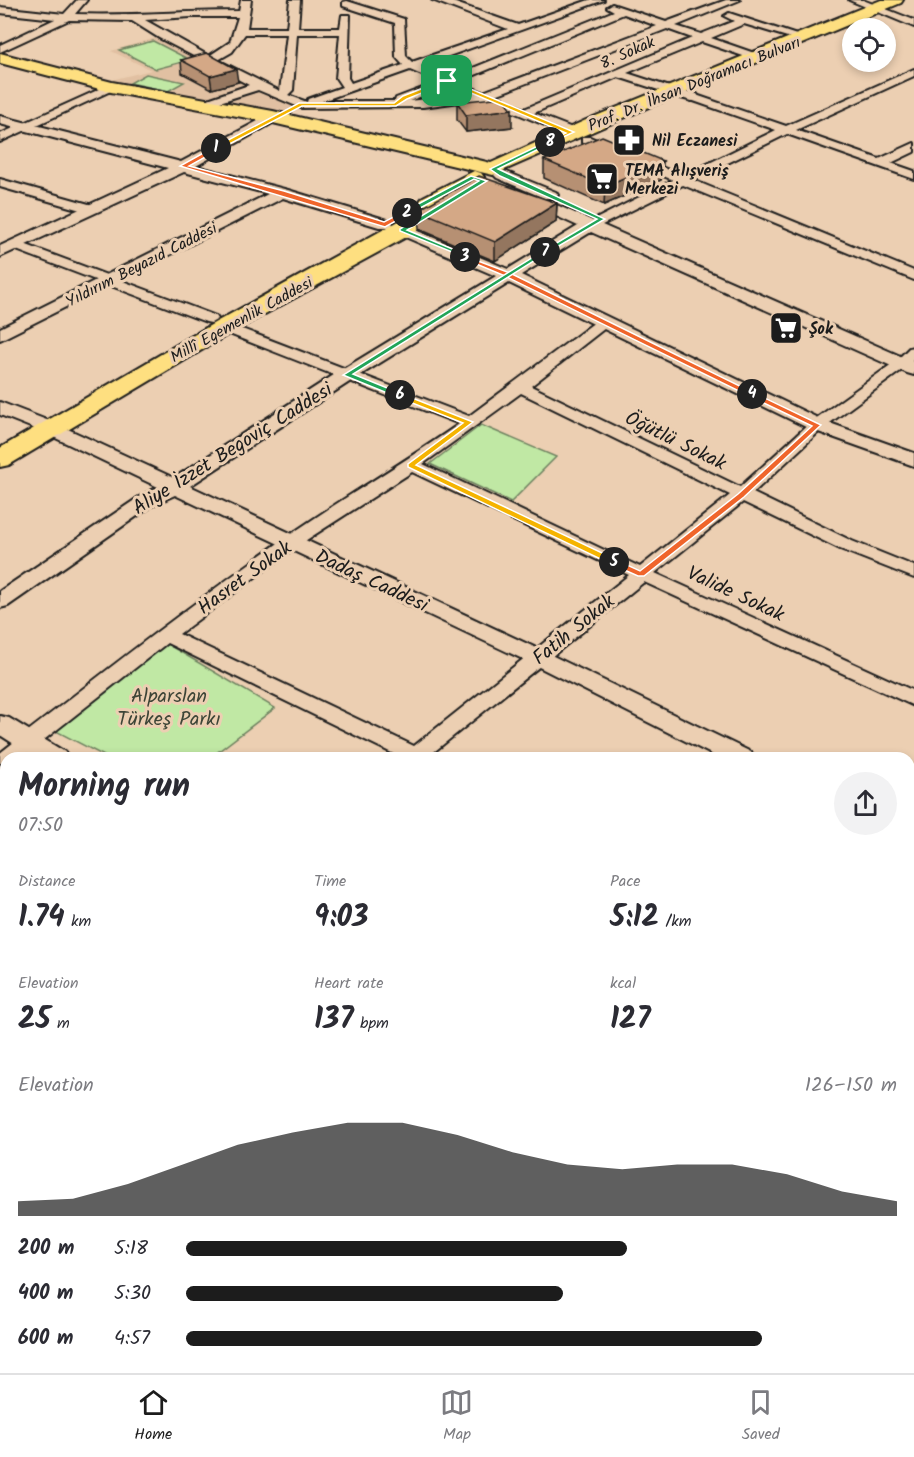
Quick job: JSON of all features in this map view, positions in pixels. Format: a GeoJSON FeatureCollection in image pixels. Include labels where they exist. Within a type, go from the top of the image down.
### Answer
{"type":"FeatureCollection","features":[{"type":"Feature","properties":{"kind":"main road","name":"Prof. Dr. İhsan Doğramacı Bulvarı"},"geometry":{"type":"LineString","coordinates":[[683,94],[756,57],[886,8],[914,2]]}},
{"type":"Feature","properties":{"kind":"main road","name":"Prof. Dr. İhsan Doğramacı Bulvarı"},"geometry":{"type":"LineString","coordinates":[[870,18],[886,8]]}},
{"type":"Feature","properties":{"kind":"main road","name":"Prof. Dr. İhsan Doğramacı Bulvarı"},"geometry":{"type":"LineString","coordinates":[[488,175],[683,94],[842,33]]}},
{"type":"Feature","properties":{"kind":"main road"},"geometry":{"type":"LineString","coordinates":[[0,58],[106,89],[203,104],[488,175]]}},
{"type":"Feature","properties":{"kind":"main road"},"geometry":{"type":"LineString","coordinates":[[0,67],[266,121]]}},
{"type":"Feature","properties":{"kind":"main road","name":"Millî Egemenlik Caddesi"},"geometry":{"type":"LineString","coordinates":[[0,439],[41,424],[217,323],[488,175]]}},
{"type":"Feature","properties":{"kind":"main road","name":"Millî Egemenlik Caddesi"},"geometry":{"type":"LineString","coordinates":[[0,459],[41,424]]}},
{"type":"Feature","properties":{"kind":"street"},"geometry":{"type":"LineString","coordinates":[[0,49],[67,17],[82,0]]}},
{"type":"Feature","properties":{"kind":"street"},"geometry":{"type":"LineString","coordinates":[[173,16],[181,0]]}},
{"type":"Feature","properties":{"kind":"street"},"geometry":{"type":"LineString","coordinates":[[209,60],[235,46],[242,31],[246,0]]}},
{"type":"Feature","properties":{"kind":"street"},"geometry":{"type":"LineString","coordinates":[[281,96],[287,90],[295,0]]}},
{"type":"Feature","properties":{"kind":"street"},"geometry":{"type":"LineString","coordinates":[[437,0],[516,28]]}},
{"type":"Feature","properties":{"kind":"street"},"geometry":{"type":"LineString","coordinates":[[136,19],[259,87],[301,105],[396,105],[423,104],[482,96],[735,0]]}},
{"type":"Feature","properties":{"kind":"street"},"geometry":{"type":"LineString","coordinates":[[854,0],[886,8],[914,24]]}},
{"type":"Feature","properties":{"kind":"street"},"geometry":{"type":"LineString","coordinates":[[0,252],[183,166],[266,121],[301,105],[591,1],[756,57]]}},
{"type":"Feature","properties":{"kind":"street"},"geometry":{"type":"LineString","coordinates":[[348,87],[342,78],[347,2],[400,21],[401,57],[410,66],[914,276]]}},
{"type":"Feature","properties":{"kind":"street"},"geometry":{"type":"LineString","coordinates":[[712,9],[742,21],[804,39]]}},
{"type":"Feature","properties":{"kind":"street"},"geometry":{"type":"LineString","coordinates":[[0,10],[67,17],[136,19],[244,14]]}},
{"type":"Feature","properties":{"kind":"street"},"geometry":{"type":"LineString","coordinates":[[396,105],[405,97],[541,46],[623,11]]}},
{"type":"Feature","properties":{"kind":"street","name":"8. Sokak"},"geometry":{"type":"LineString","coordinates":[[524,113],[742,21]]}},
{"type":"Feature","properties":{"kind":"street"},"geometry":{"type":"LineString","coordinates":[[242,31],[345,31]]}},
{"type":"Feature","properties":{"kind":"street"},"geometry":{"type":"LineString","coordinates":[[503,33],[914,175]]}},
{"type":"Feature","properties":{"kind":"street"},"geometry":{"type":"LineString","coordinates":[[596,222],[682,179],[914,72]]}},
{"type":"Feature","properties":{"kind":"street"},"geometry":{"type":"LineString","coordinates":[[203,104],[259,87]]}},
{"type":"Feature","properties":{"kind":"street"},"geometry":{"type":"LineString","coordinates":[[0,138],[106,89]]}},
{"type":"Feature","properties":{"kind":"street"},"geometry":{"type":"LineString","coordinates":[[0,120],[183,166],[393,227],[507,275],[817,425],[914,460]]}},
{"type":"Feature","properties":{"kind":"street"},"geometry":{"type":"LineString","coordinates":[[880,163],[914,147]]}},
{"type":"Feature","properties":{"kind":"street"},"geometry":{"type":"LineString","coordinates":[[488,175],[910,359]]}},
{"type":"Feature","properties":{"kind":"street"},"geometry":{"type":"LineString","coordinates":[[0,183],[91,209]]}},
{"type":"Feature","properties":{"kind":"street","name":"Yıldırım Beyazıd Caddesi"},"geometry":{"type":"LineString","coordinates":[[0,334],[282,193]]}},
{"type":"Feature","properties":{"kind":"street","name":"Aliye İzzet Begoviç Caddesi"},"geometry":{"type":"LineString","coordinates":[[0,601],[146,501],[174,487],[347,375],[596,222]]}},
{"type":"Feature","properties":{"kind":"street"},"geometry":{"type":"LineString","coordinates":[[16,245],[110,279],[469,422]]}},
{"type":"Feature","properties":{"kind":"street","name":"Hasret Sokak"},"geometry":{"type":"LineString","coordinates":[[15,752],[165,635],[291,542],[411,465],[520,387],[604,322]]}},
{"type":"Feature","properties":{"kind":"street","name":"Fatih Sokak"},"geometry":{"type":"LineString","coordinates":[[423,752],[741,495],[817,425],[910,359]]}},
{"type":"Feature","properties":{"kind":"street","name":"Öğütlü Sokak"},"geometry":{"type":"LineString","coordinates":[[520,387],[846,545],[914,572]]}},
{"type":"Feature","properties":{"kind":"street","name":"Dadaş Caddesi"},"geometry":{"type":"LineString","coordinates":[[0,408],[41,424],[539,658],[725,752]]}},
{"type":"Feature","properties":{"kind":"street","name":"Valide Sokak"},"geometry":{"type":"LineString","coordinates":[[411,465],[641,574],[914,699]]}},
{"type":"Feature","properties":{"kind":"street"},"geometry":{"type":"LineString","coordinates":[[165,635],[407,752]]}},
{"type":"Feature","properties":{"kind":"street"},"geometry":{"type":"LineString","coordinates":[[0,724],[46,752]]}},
{"type":"Feature","properties":{"kind":"shaded area"},"geometry":{"type":"Polygon","coordinates":[[[163,36],[301,105],[273,117],[99,83],[151,70],[111,51],[163,36]]]}},
{"type":"Feature","properties":{"kind":"green space"},"geometry":{"type":"Polygon","coordinates":[[[153,41],[190,60],[156,69],[119,50],[153,41]]]}},
{"type":"Feature","properties":{"kind":"green space"},"geometry":{"type":"Polygon","coordinates":[[[146,74],[184,82],[168,91],[130,83],[146,74]]]}},
{"type":"Feature","properties":{"kind":"green space"},"geometry":{"type":"Polygon","coordinates":[[[481,425],[556,457],[511,502],[430,464],[481,425]]]}},
{"type":"Feature","properties":{"kind":"green space","name":"Alparslan Türkeş Parkı"},"geometry":{"type":"Polygon","coordinates":[[[167,644],[275,708],[218,752],[96,752],[54,730],[167,644]]]}},
{"type":"Feature","properties":{"kind":"building"},"geometry":{"type":"Polygon","coordinates":[[[207,53],[236,69],[210,76],[181,60],[207,53]]]}},
{"type":"Feature","properties":{"kind":"building"},"geometry":{"type":"Polygon","coordinates":[[[503,97],[512,109],[466,115],[457,102],[503,97]]]}},
{"type":"Feature","properties":{"kind":"building"},"geometry":{"type":"Polygon","coordinates":[[[602,136],[663,161],[605,186],[544,160],[602,136]]]}},
{"type":"Feature","properties":{"kind":"building"},"geometry":{"type":"Polygon","coordinates":[[[479,176],[557,203],[495,242],[418,210],[479,176]]]}},
{"type":"Feature","properties":{"kind":"place","name":"Nil Eczanesi"},"geometry":{"type":"Point","coordinates":[629,140]}},
{"type":"Feature","properties":{"kind":"place","name":"TEMA Alışveriş Merkezi"},"geometry":{"type":"Point","coordinates":[602,179]}},
{"type":"Feature","properties":{"kind":"place","name":"Şok"},"geometry":{"type":"Point","coordinates":[786,328]}},
{"type":"Feature","properties":{"kind":"route"},"geometry":{"type":"LineString","coordinates":[[447,81],[405,97],[396,105],[301,105],[258,125],[183,166],[282,193],[385,225],[474,177],[484,181],[402,230],[507,275],[817,425],[741,495],[641,574],[411,465],[469,422],[347,375],[507,275],[602,219],[493,169],[571,132],[447,81]]}}]}
